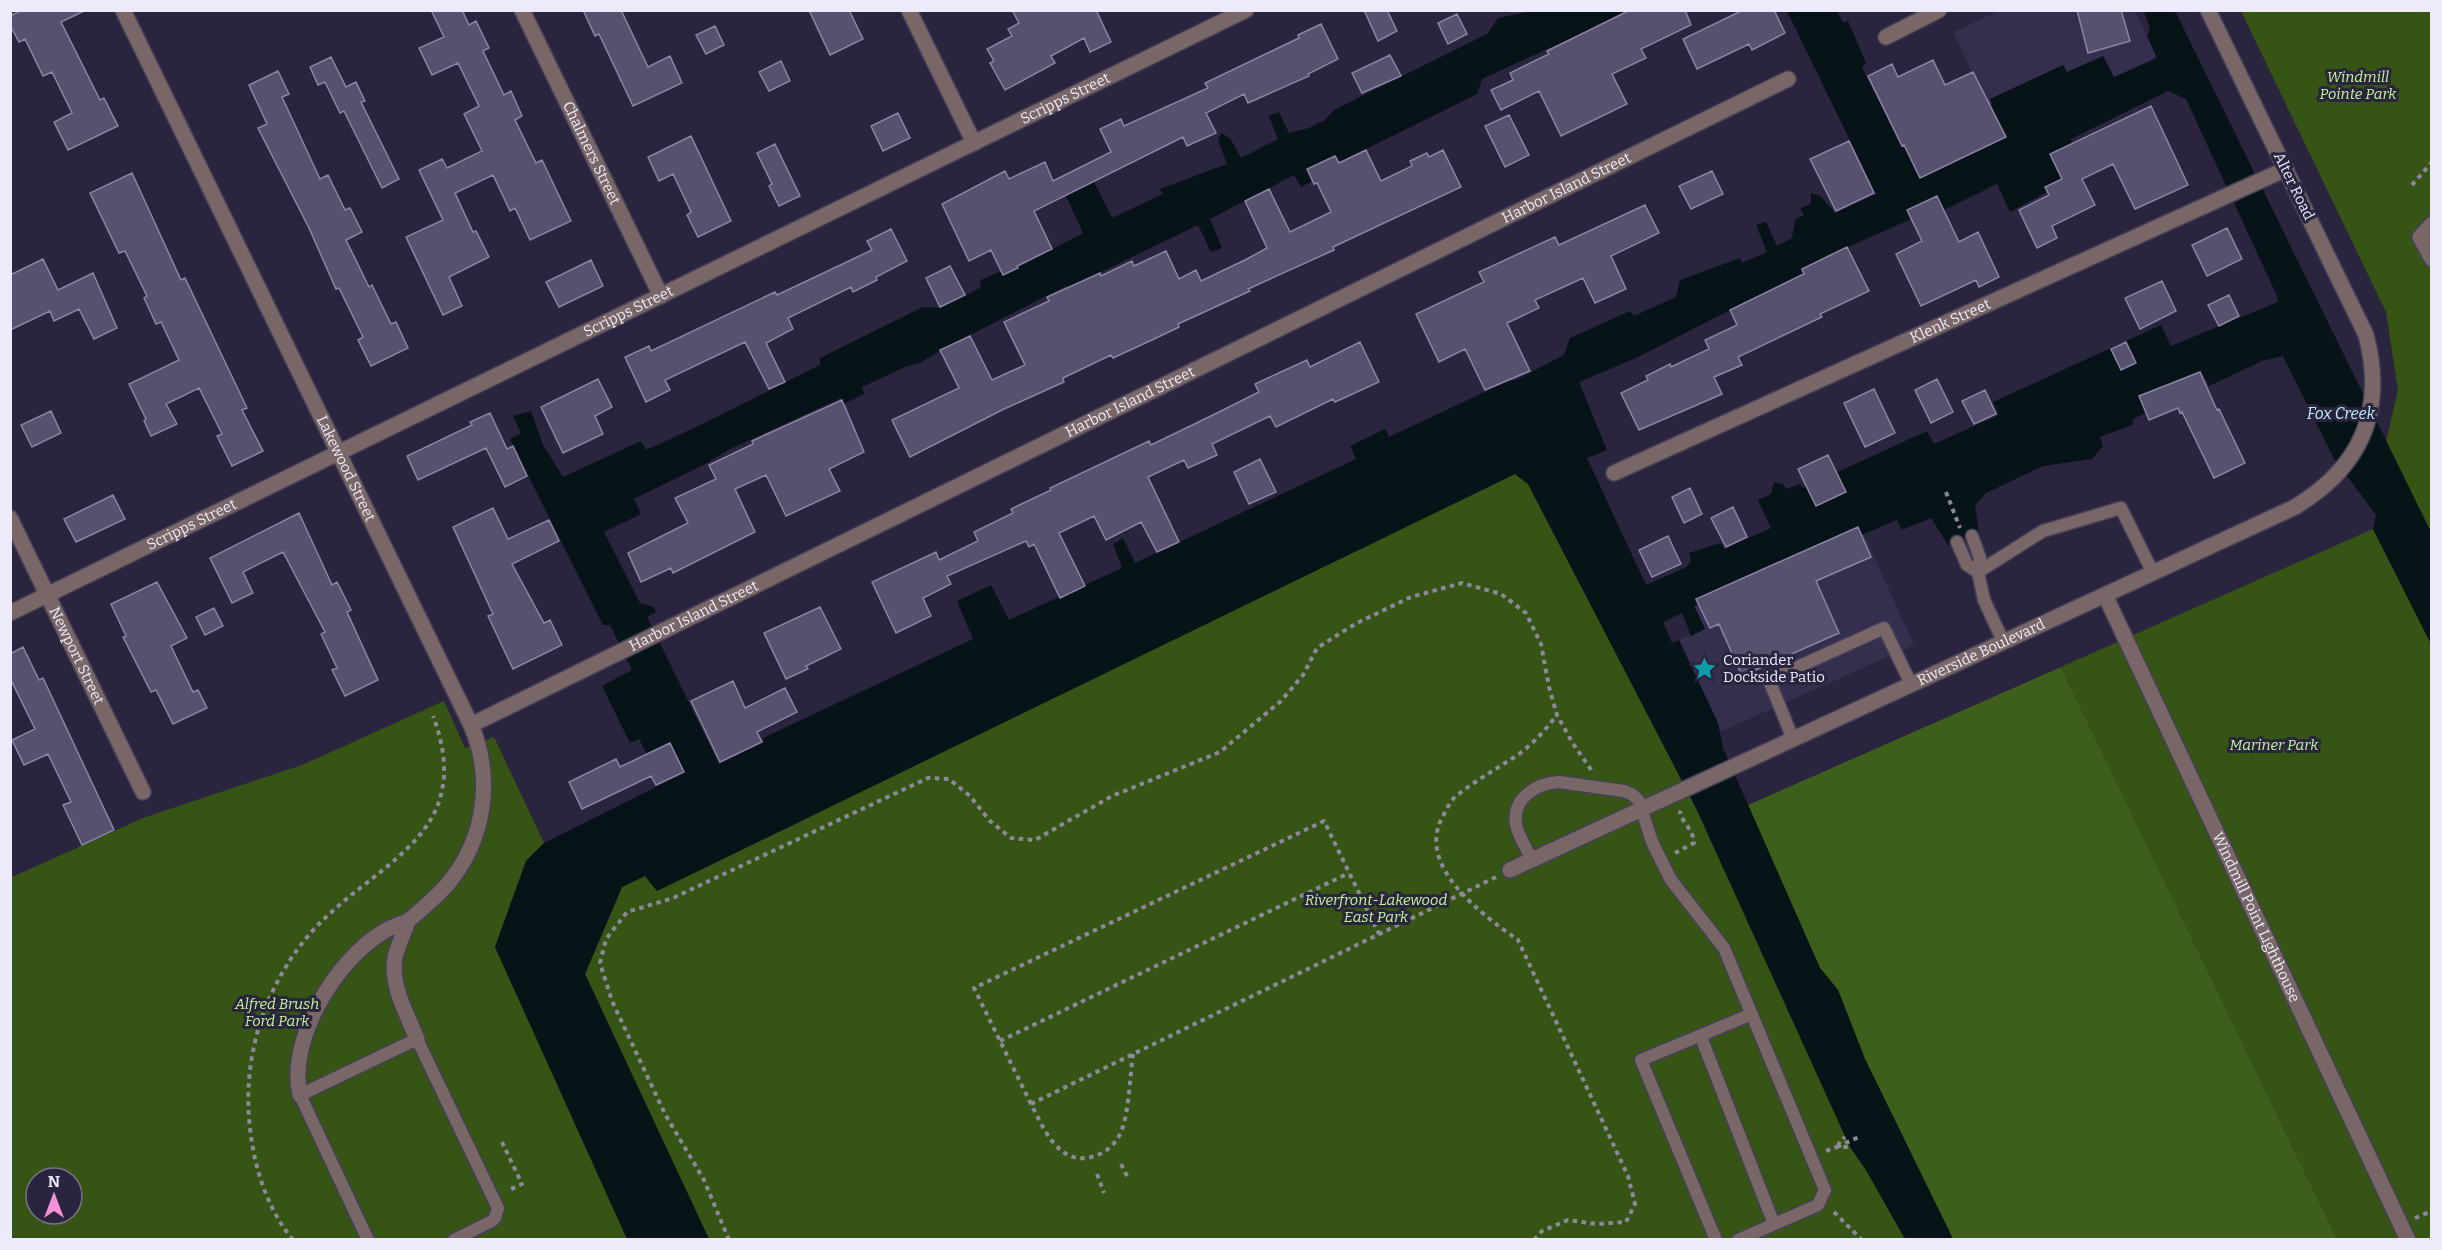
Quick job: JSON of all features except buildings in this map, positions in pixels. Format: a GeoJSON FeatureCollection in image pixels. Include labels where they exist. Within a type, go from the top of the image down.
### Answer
{"type":"FeatureCollection","features":[{"type":"Feature","properties":{"kind":"street","name":"Lakewood Street"},"geometry":{"type":"LineString","coordinates":[[123,10],[471,725],[479,747],[484,779],[482,812],[459,868],[447,885],[408,921],[375,938],[344,968],[328,989],[309,1025],[302,1049],[297,1075],[300,1095]]}},
{"type":"Feature","properties":{"kind":"street","name":"Chalmers Street"},"geometry":{"type":"LineString","coordinates":[[522,10],[662,296]]}},
{"type":"Feature","properties":{"kind":"street"},"geometry":{"type":"LineString","coordinates":[[909,10],[974,143]]}},
{"type":"Feature","properties":{"kind":"street","name":"Scripps Street"},"geometry":{"type":"LineString","coordinates":[[10,613],[1246,10]]}},
{"type":"Feature","properties":{"kind":"street"},"geometry":{"type":"LineString","coordinates":[[1886,37],[1939,10]]}},
{"type":"Feature","properties":{"kind":"street","name":"Alter Road"},"geometry":{"type":"LineString","coordinates":[[2208,10],[2278,172],[2360,319],[2367,335],[2373,364]]}},
{"type":"Feature","properties":{"kind":"street","name":"Harbor Island Street"},"geometry":{"type":"LineString","coordinates":[[471,725],[1788,79]]}},
{"type":"Feature","properties":{"kind":"street","name":"Klenk Street"},"geometry":{"type":"LineString","coordinates":[[1614,473],[2278,172]]}},
{"type":"Feature","properties":{"kind":"street"},"geometry":{"type":"LineString","coordinates":[[2432,224],[2420,237],[2432,259]]}},
{"type":"Feature","properties":{"kind":"street","name":"Riverside Boulevard"},"geometry":{"type":"LineString","coordinates":[[1510,870],[2295,507],[2318,493],[2332,480],[2358,446],[2366,428],[2374,393],[2373,364]]}},
{"type":"Feature","properties":{"kind":"street","name":"Newport Street"},"geometry":{"type":"LineString","coordinates":[[10,518],[143,792]]}},
{"type":"Feature","properties":{"kind":"street","name":"Windmill Point Lighthouse"},"geometry":{"type":"LineString","coordinates":[[2104,595],[2409,1239]]}},
{"type":"Feature","properties":{"kind":"street","name":"Lakewood Street"},"geometry":{"type":"LineString","coordinates":[[408,921],[397,950],[394,974],[398,992],[417,1040]]}},
{"type":"Feature","properties":{"kind":"lane"},"geometry":{"type":"LineString","coordinates":[[1978,573],[2043,531],[2121,508],[2153,573]]}},
{"type":"Feature","properties":{"kind":"lane"},"geometry":{"type":"LineString","coordinates":[[1972,536],[1980,558],[1978,573],[1984,600],[2002,641]]}},
{"type":"Feature","properties":{"kind":"lane"},"geometry":{"type":"LineString","coordinates":[[1957,542],[1967,565],[1978,573]]}},
{"type":"Feature","properties":{"kind":"lane"},"geometry":{"type":"LineString","coordinates":[[1793,739],[1769,680],[1884,628],[1911,684]]}},
{"type":"Feature","properties":{"kind":"lane"},"geometry":{"type":"LineString","coordinates":[[1532,860],[1515,821],[1517,810],[1526,795],[1534,789],[1550,783],[1605,789],[1633,795],[1642,808],[1652,842],[1671,880],[1724,948],[1826,1190],[1818,1204],[1738,1239]]}},
{"type":"Feature","properties":{"kind":"lane"},"geometry":{"type":"LineString","coordinates":[[1716,1239],[1641,1060],[1752,1014]]}},
{"type":"Feature","properties":{"kind":"lane"},"geometry":{"type":"LineString","coordinates":[[1701,1037],[1774,1224]]}},
{"type":"Feature","properties":{"kind":"lane"},"geometry":{"type":"LineString","coordinates":[[368,1239],[300,1095],[417,1040],[498,1208],[492,1221],[454,1239]]}},
{"type":"Feature","properties":{"kind":"path"},"geometry":{"type":"LineString","coordinates":[[2412,185],[2432,162]]}},
{"type":"Feature","properties":{"kind":"path"},"geometry":{"type":"LineString","coordinates":[[729,1239],[704,1180],[665,1114],[617,1011],[600,963],[606,939],[627,912],[673,898],[928,778],[949,779],[970,796],[990,821],[1011,838],[1035,840],[1112,796],[1220,752],[1281,701],[1303,675],[1317,648],[1355,624],[1411,597],[1462,583],[1501,594],[1526,613],[1541,644],[1557,715],[1572,742],[1605,789]]}},
{"type":"Feature","properties":{"kind":"path"},"geometry":{"type":"LineString","coordinates":[[1534,1239],[1542,1232],[1568,1220],[1596,1224],[1626,1222],[1635,1204],[1628,1176],[1518,940],[1485,918],[1454,886],[1437,851],[1438,826],[1452,800],[1488,772],[1520,754],[1557,715]]}},
{"type":"Feature","properties":{"kind":"path"},"geometry":{"type":"LineString","coordinates":[[1132,1054],[1122,1129],[1111,1146],[1101,1154],[1080,1158],[1070,1156],[1057,1148],[1048,1137],[974,988],[1324,821],[1379,933]]}},
{"type":"Feature","properties":{"kind":"path"},"geometry":{"type":"LineString","coordinates":[[1031,1104],[1510,870]]}},
{"type":"Feature","properties":{"kind":"path"},"geometry":{"type":"LineString","coordinates":[[1000,1041],[1349,873]]}},
{"type":"Feature","properties":{"kind":"path"},"geometry":{"type":"LineString","coordinates":[[1826,1152],[1861,1136]]}},
{"type":"Feature","properties":{"kind":"path"},"geometry":{"type":"LineString","coordinates":[[1837,1147],[1845,1137]]}},
{"type":"Feature","properties":{"kind":"path"},"geometry":{"type":"LineString","coordinates":[[1837,1147],[1850,1147]]}},
{"type":"Feature","properties":{"kind":"path"},"geometry":{"type":"LineString","coordinates":[[1121,1164],[1129,1180]]}},
{"type":"Feature","properties":{"kind":"path"},"geometry":{"type":"LineString","coordinates":[[1097,1174],[1104,1192]]}},
{"type":"Feature","properties":{"kind":"path"},"geometry":{"type":"LineString","coordinates":[[1834,1212],[1862,1239]]}},
{"type":"Feature","properties":{"kind":"shaded area"},"geometry":{"type":"Polygon","coordinates":[[[1999,11],[2135,11],[2157,57],[2114,78],[2067,73],[2063,65],[1990,100],[1992,104],[1988,106],[1953,32],[1999,11]]]}},
{"type":"Feature","properties":{"kind":"shaded area"},"geometry":{"type":"Polygon","coordinates":[[[1864,534],[1914,645],[1720,732],[1718,723],[1679,640],[1705,629],[1694,606],[1864,534]]]}},
{"type":"Feature","properties":{"kind":"green space","name":"Windmill Pointe Park"},"geometry":{"type":"Polygon","coordinates":[[[2241,11],[2431,11],[2431,533],[2386,442],[2398,390],[2386,312],[2241,11]]]}},
{"type":"Feature","properties":{"kind":"green space","name":"Riverfront-Lakewood East Park"},"geometry":{"type":"Polygon","coordinates":[[[1515,474],[1528,484],[1696,808],[1850,1147],[1866,1170],[1905,1239],[709,1239],[585,974],[622,887],[645,876],[657,891],[1515,474]]]}},
{"type":"Feature","properties":{"kind":"green space","name":"Mariner Park"},"geometry":{"type":"Polygon","coordinates":[[[2373,529],[2431,644],[2431,1239],[2337,1239],[2061,667],[2373,529]]]}},
{"type":"Feature","properties":{"kind":"green space"},"geometry":{"type":"Polygon","coordinates":[[[2061,667],[2337,1239],[1953,1239],[1865,1059],[1838,990],[1820,968],[1748,805],[2061,667]]]}},
{"type":"Feature","properties":{"kind":"green space","name":"Alfred Brush Ford Park"},"geometry":{"type":"Polygon","coordinates":[[[444,701],[465,748],[494,737],[544,843],[526,861],[495,947],[627,1239],[11,1239],[10,878],[143,818],[302,765],[444,701]]]}},
{"type":"Feature","properties":{"kind":"water","name":"Fox Creek"},"geometry":{"type":"Polygon","coordinates":[[[1532,11],[1629,11],[1598,26],[1575,45],[1571,38],[1482,79],[1477,94],[1340,162],[1336,155],[1307,169],[1312,181],[1301,187],[1294,175],[1210,219],[1222,248],[1211,252],[1198,225],[1068,288],[1066,286],[920,363],[907,366],[862,387],[864,394],[844,404],[841,398],[728,450],[707,463],[634,499],[641,514],[604,532],[640,603],[654,607],[656,612],[647,617],[719,764],[764,742],[763,738],[973,639],[957,601],[991,585],[1009,620],[1122,568],[1113,544],[1123,538],[1135,563],[1356,459],[1350,446],[1385,429],[1389,437],[1508,381],[1516,380],[1564,355],[1570,338],[1630,311],[1634,316],[1676,297],[1680,280],[1740,258],[1742,263],[1767,252],[1756,225],[1766,222],[1777,246],[1792,238],[1795,220],[1804,215],[1800,208],[1811,204],[1811,193],[1820,196],[1835,213],[1876,194],[1787,11],[1837,11],[1843,23],[1848,21],[1866,63],[1862,68],[1902,147],[1992,104],[1990,99],[2063,65],[2067,72],[2103,56],[2114,77],[2157,58],[2147,36],[2150,29],[2144,11],[2175,11],[2431,532],[2431,644],[2373,529],[2376,515],[2333,457],[2283,356],[2262,361],[2209,386],[2201,371],[2139,396],[2145,413],[2133,419],[2132,425],[2100,437],[2103,446],[2092,459],[2043,466],[1986,493],[1975,505],[1979,534],[1948,545],[1931,518],[1902,530],[1897,520],[1694,606],[1705,629],[1691,636],[1682,613],[1663,622],[1672,643],[1679,640],[1718,723],[1723,748],[1820,968],[1838,990],[1865,1059],[1953,1239],[1905,1239],[1866,1170],[1850,1147],[1696,808],[1528,484],[1515,474],[657,891],[645,876],[622,887],[585,974],[709,1239],[627,1239],[495,947],[526,861],[544,843],[684,773],[670,742],[646,753],[639,739],[630,743],[602,686],[632,670],[610,625],[603,625],[510,439],[521,433],[513,416],[531,411],[543,445],[563,477],[641,441],[646,450],[820,365],[820,358],[923,307],[941,308],[980,288],[981,280],[1001,271],[1004,275],[1083,233],[1066,196],[1094,182],[1112,218],[1163,194],[1160,189],[1227,164],[1218,141],[1221,133],[1230,138],[1241,158],[1278,139],[1269,116],[1279,112],[1289,133],[1309,128],[1325,120],[1334,110],[1487,34],[1498,18],[1532,11]],[[2168,91],[2071,139],[2072,143],[2050,154],[2061,179],[2045,187],[2047,192],[2010,212],[1997,184],[1944,210],[1936,196],[1907,210],[1911,219],[1801,268],[1803,273],[1636,358],[1579,382],[1607,450],[1587,458],[1646,585],[1687,567],[1691,560],[1689,553],[1721,543],[1724,549],[1771,528],[1758,500],[1771,494],[1774,482],[1783,484],[1786,489],[1800,484],[1803,488],[1927,431],[1934,444],[1999,415],[1993,402],[2161,325],[2171,346],[2278,302],[2186,99],[2168,91]]]}},
{"type":"Feature","properties":{"kind":"place","name":"Coriander Dockside Patio"},"geometry":{"type":"Point","coordinates":[1705,669]}}]}
